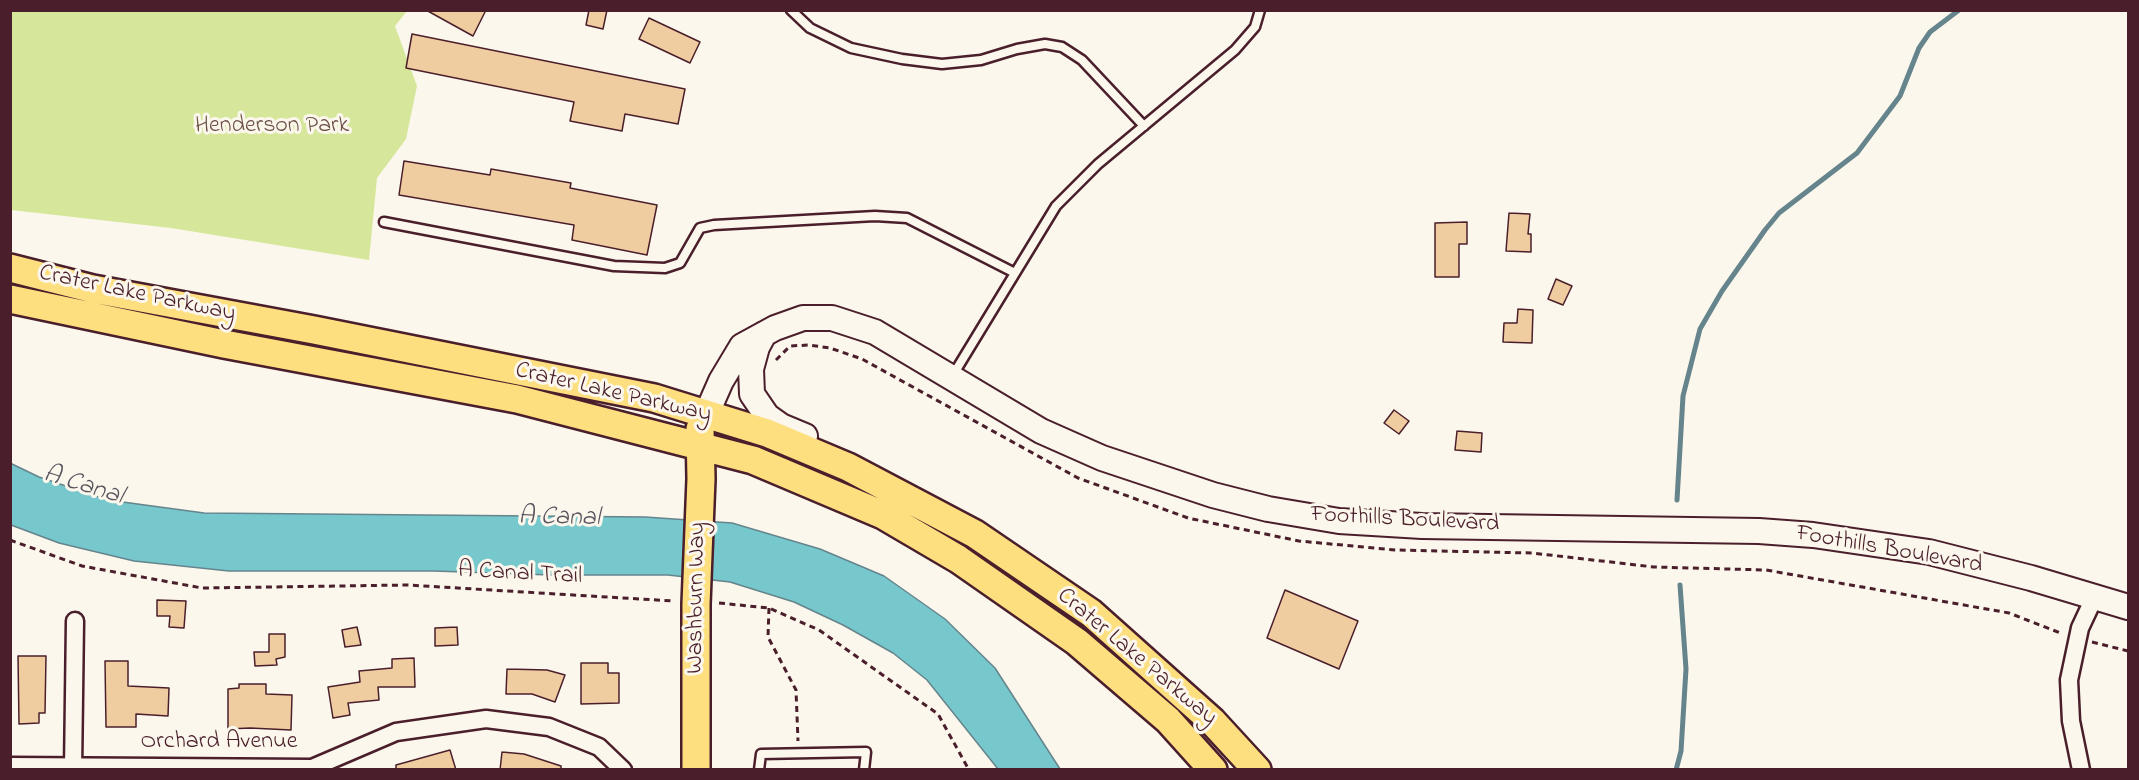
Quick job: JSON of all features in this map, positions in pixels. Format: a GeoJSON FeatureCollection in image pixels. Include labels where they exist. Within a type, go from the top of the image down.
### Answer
{"type":"FeatureCollection","features":[{"type":"Feature","properties":{"kind":"main road","name":"Crater Lake Parkway"},"geometry":{"type":"LineString","coordinates":[[10,268],[93,289],[326,332],[654,399],[753,460],[883,515],[958,559],[1077,642],[1168,720],[1213,770]]}},
{"type":"Feature","properties":{"kind":"main road","name":"Crater Lake Parkway"},"geometry":{"type":"LineString","coordinates":[[10,299],[224,344],[517,399],[702,429],[766,434],[848,467],[975,534],[1091,613],[1212,721],[1257,770]]}},
{"type":"Feature","properties":{"kind":"main road","name":"Foothills Boulevard"},"geometry":{"type":"LineString","coordinates":[[702,429],[721,381],[742,346],[803,318],[832,318],[875,332],[1041,431],[1102,458],[1213,495],[1268,509],[1339,521],[1422,526],[1759,531],[1813,535],[1929,552],[2095,596],[2128,607]]}},
{"type":"Feature","properties":{"kind":"main road"},"geometry":{"type":"LineString","coordinates":[[764,334],[756,347],[750,380],[752,394],[758,404],[767,416],[781,426],[841,454],[871,480]]}},
{"type":"Feature","properties":{"kind":"main road","name":"Washburn Way"},"geometry":{"type":"LineString","coordinates":[[696,770],[697,602],[702,429]]}},
{"type":"Feature","properties":{"kind":"street"},"geometry":{"type":"LineString","coordinates":[[2081,770],[2071,721],[2069,680],[2080,628],[2095,596]]}},
{"type":"Feature","properties":{"kind":"street"},"geometry":{"type":"LineString","coordinates":[[73,768],[75,621]]}},
{"type":"Feature","properties":{"kind":"street","name":"Orchard Avenue"},"geometry":{"type":"LineString","coordinates":[[10,766],[310,769],[396,732],[486,719],[549,727],[599,747],[623,770]]}},
{"type":"Feature","properties":{"kind":"lane"},"geometry":{"type":"LineString","coordinates":[[791,10],[810,28],[851,48],[902,59],[942,63],[981,60],[1017,49],[1045,44],[1062,47],[1082,60],[1144,126]]}},
{"type":"Feature","properties":{"kind":"lane"},"geometry":{"type":"LineString","coordinates":[[951,378],[1056,206],[1098,164],[1235,50],[1255,27],[1260,10]]}},
{"type":"Feature","properties":{"kind":"lane"},"geometry":{"type":"LineString","coordinates":[[384,222],[614,266],[665,268],[680,263],[700,228],[714,225],[875,216],[907,218],[1015,273]]}},
{"type":"Feature","properties":{"kind":"lane"},"geometry":{"type":"LineString","coordinates":[[759,770],[761,754],[866,752],[864,770]]}},
{"type":"Feature","properties":{"kind":"path","name":"A Canal Trail"},"geometry":{"type":"LineString","coordinates":[[10,540],[82,566],[202,588],[407,585],[707,602],[769,608],[819,630],[938,714],[969,770]]}},
{"type":"Feature","properties":{"kind":"path"},"geometry":{"type":"LineString","coordinates":[[769,608],[768,638],[796,690],[798,754]]}},
{"type":"Feature","properties":{"kind":"green space","name":"Henderson Park"},"geometry":{"type":"Polygon","coordinates":[[[11,11],[407,11],[395,26],[417,86],[406,139],[377,178],[369,260],[171,228],[11,210],[11,11]]]}},
{"type":"Feature","properties":{"kind":"water","name":"A Canal"},"geometry":{"type":"Polygon","coordinates":[[[10,463],[39,477],[108,500],[204,513],[645,517],[732,523],[820,549],[884,576],[945,619],[995,668],[1060,769],[998,769],[927,680],[893,653],[843,625],[794,602],[730,582],[668,575],[551,575],[434,571],[229,571],[134,561],[59,543],[11,525],[10,463]]]}},
{"type":"Feature","properties":{"kind":"building"},"geometry":{"type":"Polygon","coordinates":[[[426,10],[486,10],[473,36],[426,10]]]}},
{"type":"Feature","properties":{"kind":"building"},"geometry":{"type":"Polygon","coordinates":[[[589,10],[607,10],[603,29],[586,25],[589,10]]]}},
{"type":"Feature","properties":{"kind":"building"},"geometry":{"type":"Polygon","coordinates":[[[649,18],[700,42],[690,63],[639,39],[649,18]]]}},
{"type":"Feature","properties":{"kind":"building"},"geometry":{"type":"Polygon","coordinates":[[[412,34],[685,89],[678,124],[625,114],[622,131],[570,121],[574,102],[406,68],[412,34]]]}},
{"type":"Feature","properties":{"kind":"building"},"geometry":{"type":"Polygon","coordinates":[[[404,161],[490,175],[491,169],[571,183],[570,188],[657,205],[647,255],[572,240],[574,225],[399,195],[404,161]]]}},
{"type":"Feature","properties":{"kind":"building"},"geometry":{"type":"Polygon","coordinates":[[[1509,213],[1530,214],[1528,234],[1531,234],[1531,252],[1506,251],[1509,213]]]}},
{"type":"Feature","properties":{"kind":"building"},"geometry":{"type":"Polygon","coordinates":[[[1467,222],[1467,244],[1459,244],[1459,277],[1435,277],[1435,223],[1467,222]]]}},
{"type":"Feature","properties":{"kind":"building"},"geometry":{"type":"Polygon","coordinates":[[[1556,279],[1572,286],[1563,305],[1548,299],[1556,279]]]}},
{"type":"Feature","properties":{"kind":"building"},"geometry":{"type":"Polygon","coordinates":[[[1518,309],[1533,310],[1532,343],[1503,342],[1504,323],[1517,323],[1518,309]]]}},
{"type":"Feature","properties":{"kind":"building"},"geometry":{"type":"Polygon","coordinates":[[[1394,410],[1409,421],[1399,434],[1384,423],[1394,410]]]}},
{"type":"Feature","properties":{"kind":"building"},"geometry":{"type":"Polygon","coordinates":[[[1457,431],[1482,433],[1481,452],[1455,450],[1457,431]]]}},
{"type":"Feature","properties":{"kind":"building"},"geometry":{"type":"Polygon","coordinates":[[[1285,590],[1358,621],[1339,669],[1267,638],[1285,590]]]}},
{"type":"Feature","properties":{"kind":"building"},"geometry":{"type":"Polygon","coordinates":[[[157,600],[186,601],[184,628],[169,627],[170,616],[157,616],[157,600]]]}},
{"type":"Feature","properties":{"kind":"building"},"geometry":{"type":"Polygon","coordinates":[[[357,627],[361,645],[345,647],[342,630],[357,627]]]}},
{"type":"Feature","properties":{"kind":"building"},"geometry":{"type":"Polygon","coordinates":[[[457,627],[458,645],[435,646],[435,628],[457,627]]]}},
{"type":"Feature","properties":{"kind":"building"},"geometry":{"type":"Polygon","coordinates":[[[269,634],[285,634],[285,657],[276,659],[277,665],[255,666],[254,652],[269,652],[269,634]]]}},
{"type":"Feature","properties":{"kind":"building"},"geometry":{"type":"Polygon","coordinates":[[[18,656],[46,656],[45,713],[39,713],[39,723],[19,724],[18,656]]]}},
{"type":"Feature","properties":{"kind":"building"},"geometry":{"type":"Polygon","coordinates":[[[414,658],[415,687],[378,687],[379,700],[348,703],[350,715],[333,718],[328,687],[360,682],[359,671],[392,668],[392,659],[414,658]]]}},
{"type":"Feature","properties":{"kind":"building"},"geometry":{"type":"Polygon","coordinates":[[[105,661],[128,661],[128,686],[169,688],[168,716],[136,714],[136,727],[106,727],[105,661]]]}},
{"type":"Feature","properties":{"kind":"building"},"geometry":{"type":"Polygon","coordinates":[[[581,663],[608,663],[608,673],[619,673],[619,703],[581,704],[581,663]]]}},
{"type":"Feature","properties":{"kind":"building"},"geometry":{"type":"Polygon","coordinates":[[[507,669],[547,670],[565,675],[555,702],[532,694],[506,694],[507,669]]]}},
{"type":"Feature","properties":{"kind":"building"},"geometry":{"type":"Polygon","coordinates":[[[239,684],[266,684],[266,694],[292,695],[291,730],[228,729],[228,689],[239,688],[239,684]]]}},
{"type":"Feature","properties":{"kind":"building"},"geometry":{"type":"Polygon","coordinates":[[[450,750],[456,770],[396,770],[396,765],[450,750]]]}},
{"type":"Feature","properties":{"kind":"building"},"geometry":{"type":"Polygon","coordinates":[[[502,752],[524,754],[561,766],[561,770],[500,770],[502,752]]]}},
{"type":"Feature","properties":{"kind":"waterway"},"geometry":{"type":"LineString","coordinates":[[1677,500],[1683,396],[1700,329],[1722,291],[1765,230],[1779,213],[1857,153],[1900,96],[1919,48],[1930,32],[1959,10]]}},
{"type":"Feature","properties":{"kind":"waterway"},"geometry":{"type":"LineString","coordinates":[[1676,770],[1681,751],[1686,669],[1680,585]]}}]}
